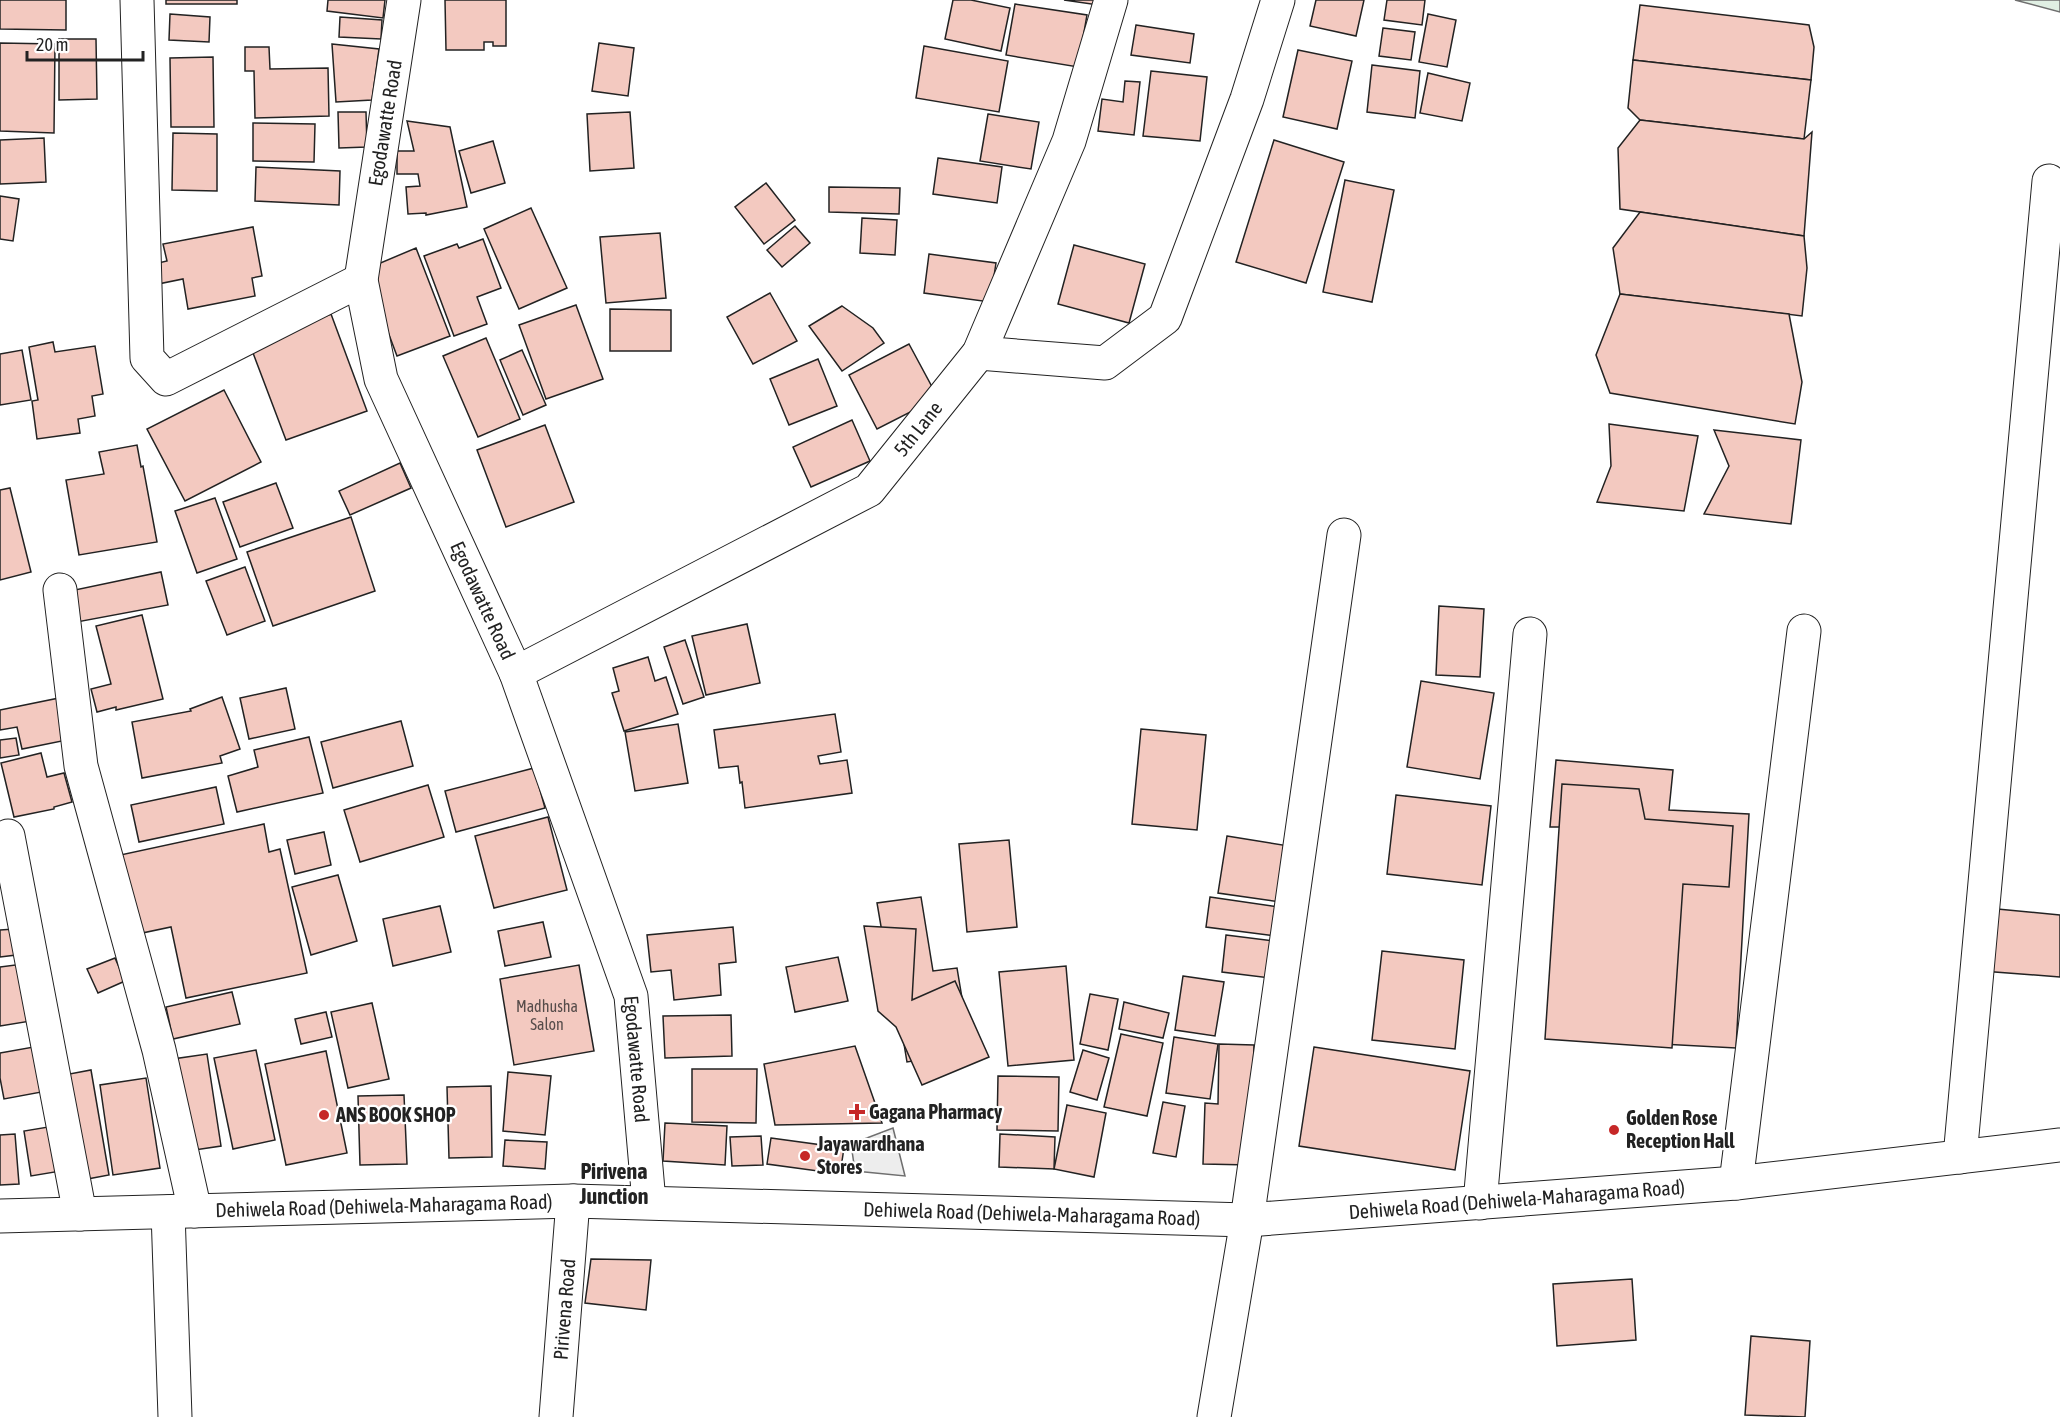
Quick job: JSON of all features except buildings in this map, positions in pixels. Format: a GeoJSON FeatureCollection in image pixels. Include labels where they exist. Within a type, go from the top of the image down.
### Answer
{"type":"FeatureCollection","features":[{"type":"Feature","properties":{"kind":"street"},"geometry":{"type":"LineString","coordinates":[[137,0],[147,358],[166,379],[361,280]]}},
{"type":"Feature","properties":{"kind":"street","name":"Egodawatte Road"},"geometry":{"type":"LineString","coordinates":[[404,0],[361,280],[381,380],[516,673],[631,996],[649,1202]]}},
{"type":"Feature","properties":{"kind":"street","name":"5th Lane"},"geometry":{"type":"LineString","coordinates":[[516,673],[869,490],[979,353],[1069,141],[1112,0]]}},
{"type":"Feature","properties":{"kind":"street"},"geometry":{"type":"LineString","coordinates":[[979,353],[1105,363],[1165,318],[1247,99],[1278,0]]}},
{"type":"Feature","properties":{"kind":"street"},"geometry":{"type":"LineString","coordinates":[[1960,1157],[2049,181]]}},
{"type":"Feature","properties":{"kind":"street"},"geometry":{"type":"LineString","coordinates":[[1214,1417],[1247,1220],[1344,535]]}},
{"type":"Feature","properties":{"kind":"street"},"geometry":{"type":"LineString","coordinates":[[60,590],[81,766],[159,1050],[182,1211],[175,1417]]}},
{"type":"Feature","properties":{"kind":"street"},"geometry":{"type":"LineString","coordinates":[[1736,1183],[1804,631]]}},
{"type":"Feature","properties":{"kind":"street"},"geometry":{"type":"LineString","coordinates":[[1480,1203],[1530,634]]}},
{"type":"Feature","properties":{"kind":"street"},"geometry":{"type":"LineString","coordinates":[[8,836],[80,1214]]}},
{"type":"Feature","properties":{"kind":"street","name":"Dehiwela Road (Dehiwela-Maharagama Road)"},"geometry":{"type":"LineString","coordinates":[[0,1216],[573,1201],[1247,1220],[1736,1183],[2060,1145]]}},
{"type":"Feature","properties":{"kind":"street","name":"Pirivena Road"},"geometry":{"type":"LineString","coordinates":[[556,1417],[573,1201]]}},
{"type":"Feature","properties":{"kind":"green space"},"geometry":{"type":"Polygon","coordinates":[[[2015,0],[2060,0],[2060,12],[2015,0]]]}},
{"type":"Feature","properties":{"kind":"shaded area"},"geometry":{"type":"Polygon","coordinates":[[[893,1128],[905,1176],[855,1171],[851,1144],[893,1128]]]}},
{"type":"Feature","properties":{"kind":"place","name":"Gagana Pharmacy"},"geometry":{"type":"Point","coordinates":[857,1112]}},
{"type":"Feature","properties":{"kind":"place","name":"ANS BOOK SHOP"},"geometry":{"type":"Point","coordinates":[324,1115]}},
{"type":"Feature","properties":{"kind":"place","name":"Golden Rose Reception Hall"},"geometry":{"type":"Point","coordinates":[1614,1130]}},
{"type":"Feature","properties":{"kind":"place","name":"Jayawardhana Stores"},"geometry":{"type":"Point","coordinates":[805,1156]}},
{"type":"Feature","properties":{"kind":"district","name":"Pirivena Junction"},"geometry":{"type":"Point","coordinates":[614,1184]}}]}
